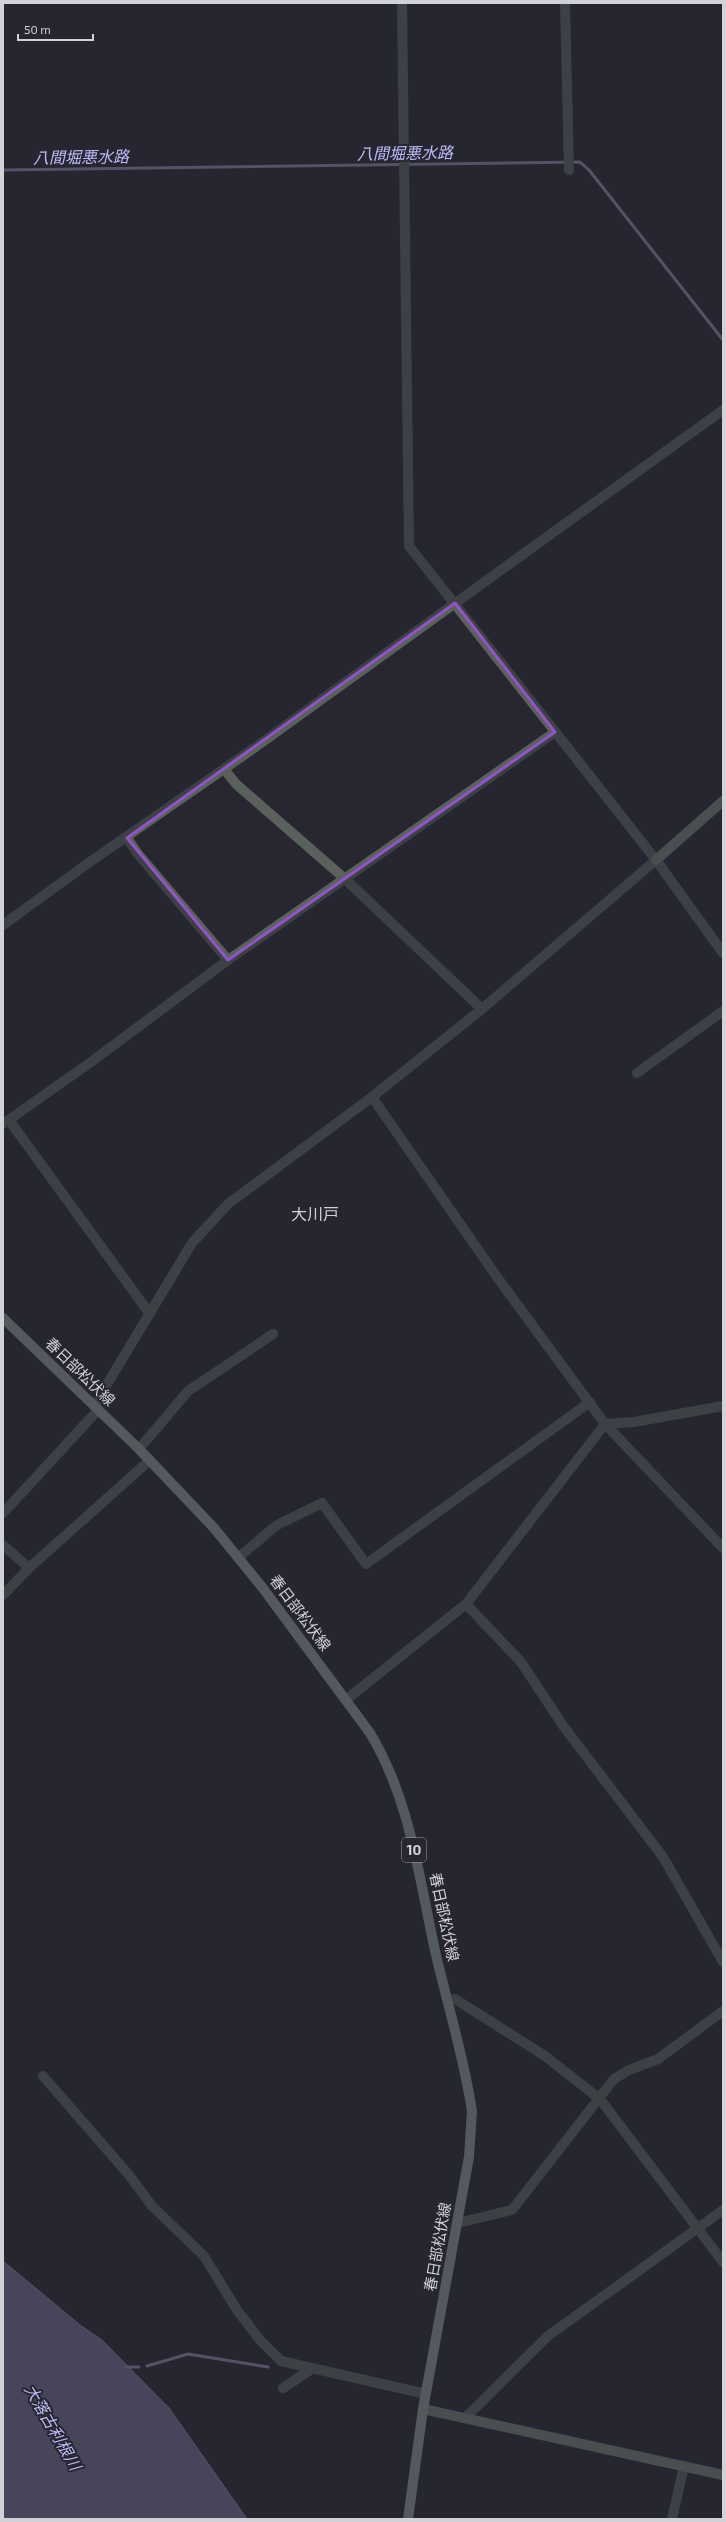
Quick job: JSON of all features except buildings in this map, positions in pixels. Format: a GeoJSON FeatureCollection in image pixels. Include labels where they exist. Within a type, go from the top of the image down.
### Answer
{"type":"FeatureCollection","features":[{"type":"Feature","properties":{"kind":"main road","name":"春日部松伏線"},"geometry":{"type":"LineString","coordinates":[[3,1318],[150,1460],[239,1557],[346,1699],[385,1758],[403,1804],[472,2111],[469,2157],[423,2409],[408,2519]]}},
{"type":"Feature","properties":{"kind":"street"},"geometry":{"type":"LineString","coordinates":[[402,3],[409,546],[656,860],[723,952]]}},
{"type":"Feature","properties":{"kind":"street"},"geometry":{"type":"LineString","coordinates":[[565,3],[569,170]]}},
{"type":"Feature","properties":{"kind":"street"},"geometry":{"type":"LineString","coordinates":[[3,925],[87,864],[224,770],[723,410]]}},
{"type":"Feature","properties":{"kind":"street"},"geometry":{"type":"LineString","coordinates":[[150,1314],[6,1122],[91,1062],[228,960],[555,732]]}},
{"type":"Feature","properties":{"kind":"street"},"geometry":{"type":"LineString","coordinates":[[224,770],[236,784],[344,878],[482,1009]]}},
{"type":"Feature","properties":{"kind":"street"},"geometry":{"type":"LineString","coordinates":[[3,1512],[96,1408],[192,1243],[228,1204],[372,1097],[482,1009],[723,801]]}},
{"type":"Feature","properties":{"kind":"street"},"geometry":{"type":"LineString","coordinates":[[127,838],[138,854],[228,960]]}},
{"type":"Feature","properties":{"kind":"street"},"geometry":{"type":"LineString","coordinates":[[637,1073],[723,1011]]}},
{"type":"Feature","properties":{"kind":"street"},"geometry":{"type":"LineString","coordinates":[[372,1097],[497,1278],[605,1424],[723,1548]]}},
{"type":"Feature","properties":{"kind":"street"},"geometry":{"type":"LineString","coordinates":[[139,1449],[188,1391],[273,1334]]}},
{"type":"Feature","properties":{"kind":"street"},"geometry":{"type":"LineString","coordinates":[[239,1557],[278,1525],[322,1503],[366,1564],[590,1402]]}},
{"type":"Feature","properties":{"kind":"street"},"geometry":{"type":"LineString","coordinates":[[346,1699],[466,1604],[605,1424],[634,1422],[723,1406]]}},
{"type":"Feature","properties":{"kind":"street"},"geometry":{"type":"LineString","coordinates":[[3,1595],[29,1568],[150,1460]]}},
{"type":"Feature","properties":{"kind":"street"},"geometry":{"type":"LineString","coordinates":[[3,1545],[29,1568]]}},
{"type":"Feature","properties":{"kind":"street"},"geometry":{"type":"LineString","coordinates":[[466,1604],[521,1662],[564,1727],[663,1857],[723,1962]]}},
{"type":"Feature","properties":{"kind":"street"},"geometry":{"type":"LineString","coordinates":[[455,1998],[545,2056],[600,2099],[699,2228],[723,2262]]}},
{"type":"Feature","properties":{"kind":"street"},"geometry":{"type":"LineString","coordinates":[[458,2223],[512,2210],[600,2099],[614,2079],[629,2070],[658,2059],[723,2011]]}},
{"type":"Feature","properties":{"kind":"street"},"geometry":{"type":"LineString","coordinates":[[43,2076],[129,2175],[152,2206],[204,2256],[237,2310],[260,2340],[281,2361],[426,2394]]}},
{"type":"Feature","properties":{"kind":"street"},"geometry":{"type":"LineString","coordinates":[[464,2418],[548,2336],[723,2210]]}},
{"type":"Feature","properties":{"kind":"street"},"geometry":{"type":"LineString","coordinates":[[283,2388],[313,2368]]}},
{"type":"Feature","properties":{"kind":"street"},"geometry":{"type":"LineString","coordinates":[[423,2409],[723,2475]]}},
{"type":"Feature","properties":{"kind":"street"},"geometry":{"type":"LineString","coordinates":[[672,2519],[684,2466]]}},
{"type":"Feature","properties":{"kind":"highlighted area"},"geometry":{"type":"Polygon","coordinates":[[[455,603],[555,732],[228,960],[127,838],[455,603]]]}},
{"type":"Feature","properties":{"kind":"water","name":"大落古利根川"},"geometry":{"type":"Polygon","coordinates":[[[3,2261],[80,2325],[102,2340],[169,2408],[247,2519],[3,2519],[3,2261]]]}},
{"type":"Feature","properties":{"kind":"waterway","name":"八間堀悪水路"},"geometry":{"type":"LineString","coordinates":[[3,170],[580,162],[589,170],[723,340]]}},
{"type":"Feature","properties":{"kind":"waterway"},"geometry":{"type":"LineString","coordinates":[[147,2366],[188,2354],[268,2367]]}},
{"type":"Feature","properties":{"kind":"waterway"},"geometry":{"type":"LineString","coordinates":[[127,2367],[139,2367]]}},
{"type":"Feature","properties":{"kind":"district","name":"大川戸"},"geometry":{"type":"Point","coordinates":[315,1214]}}]}
